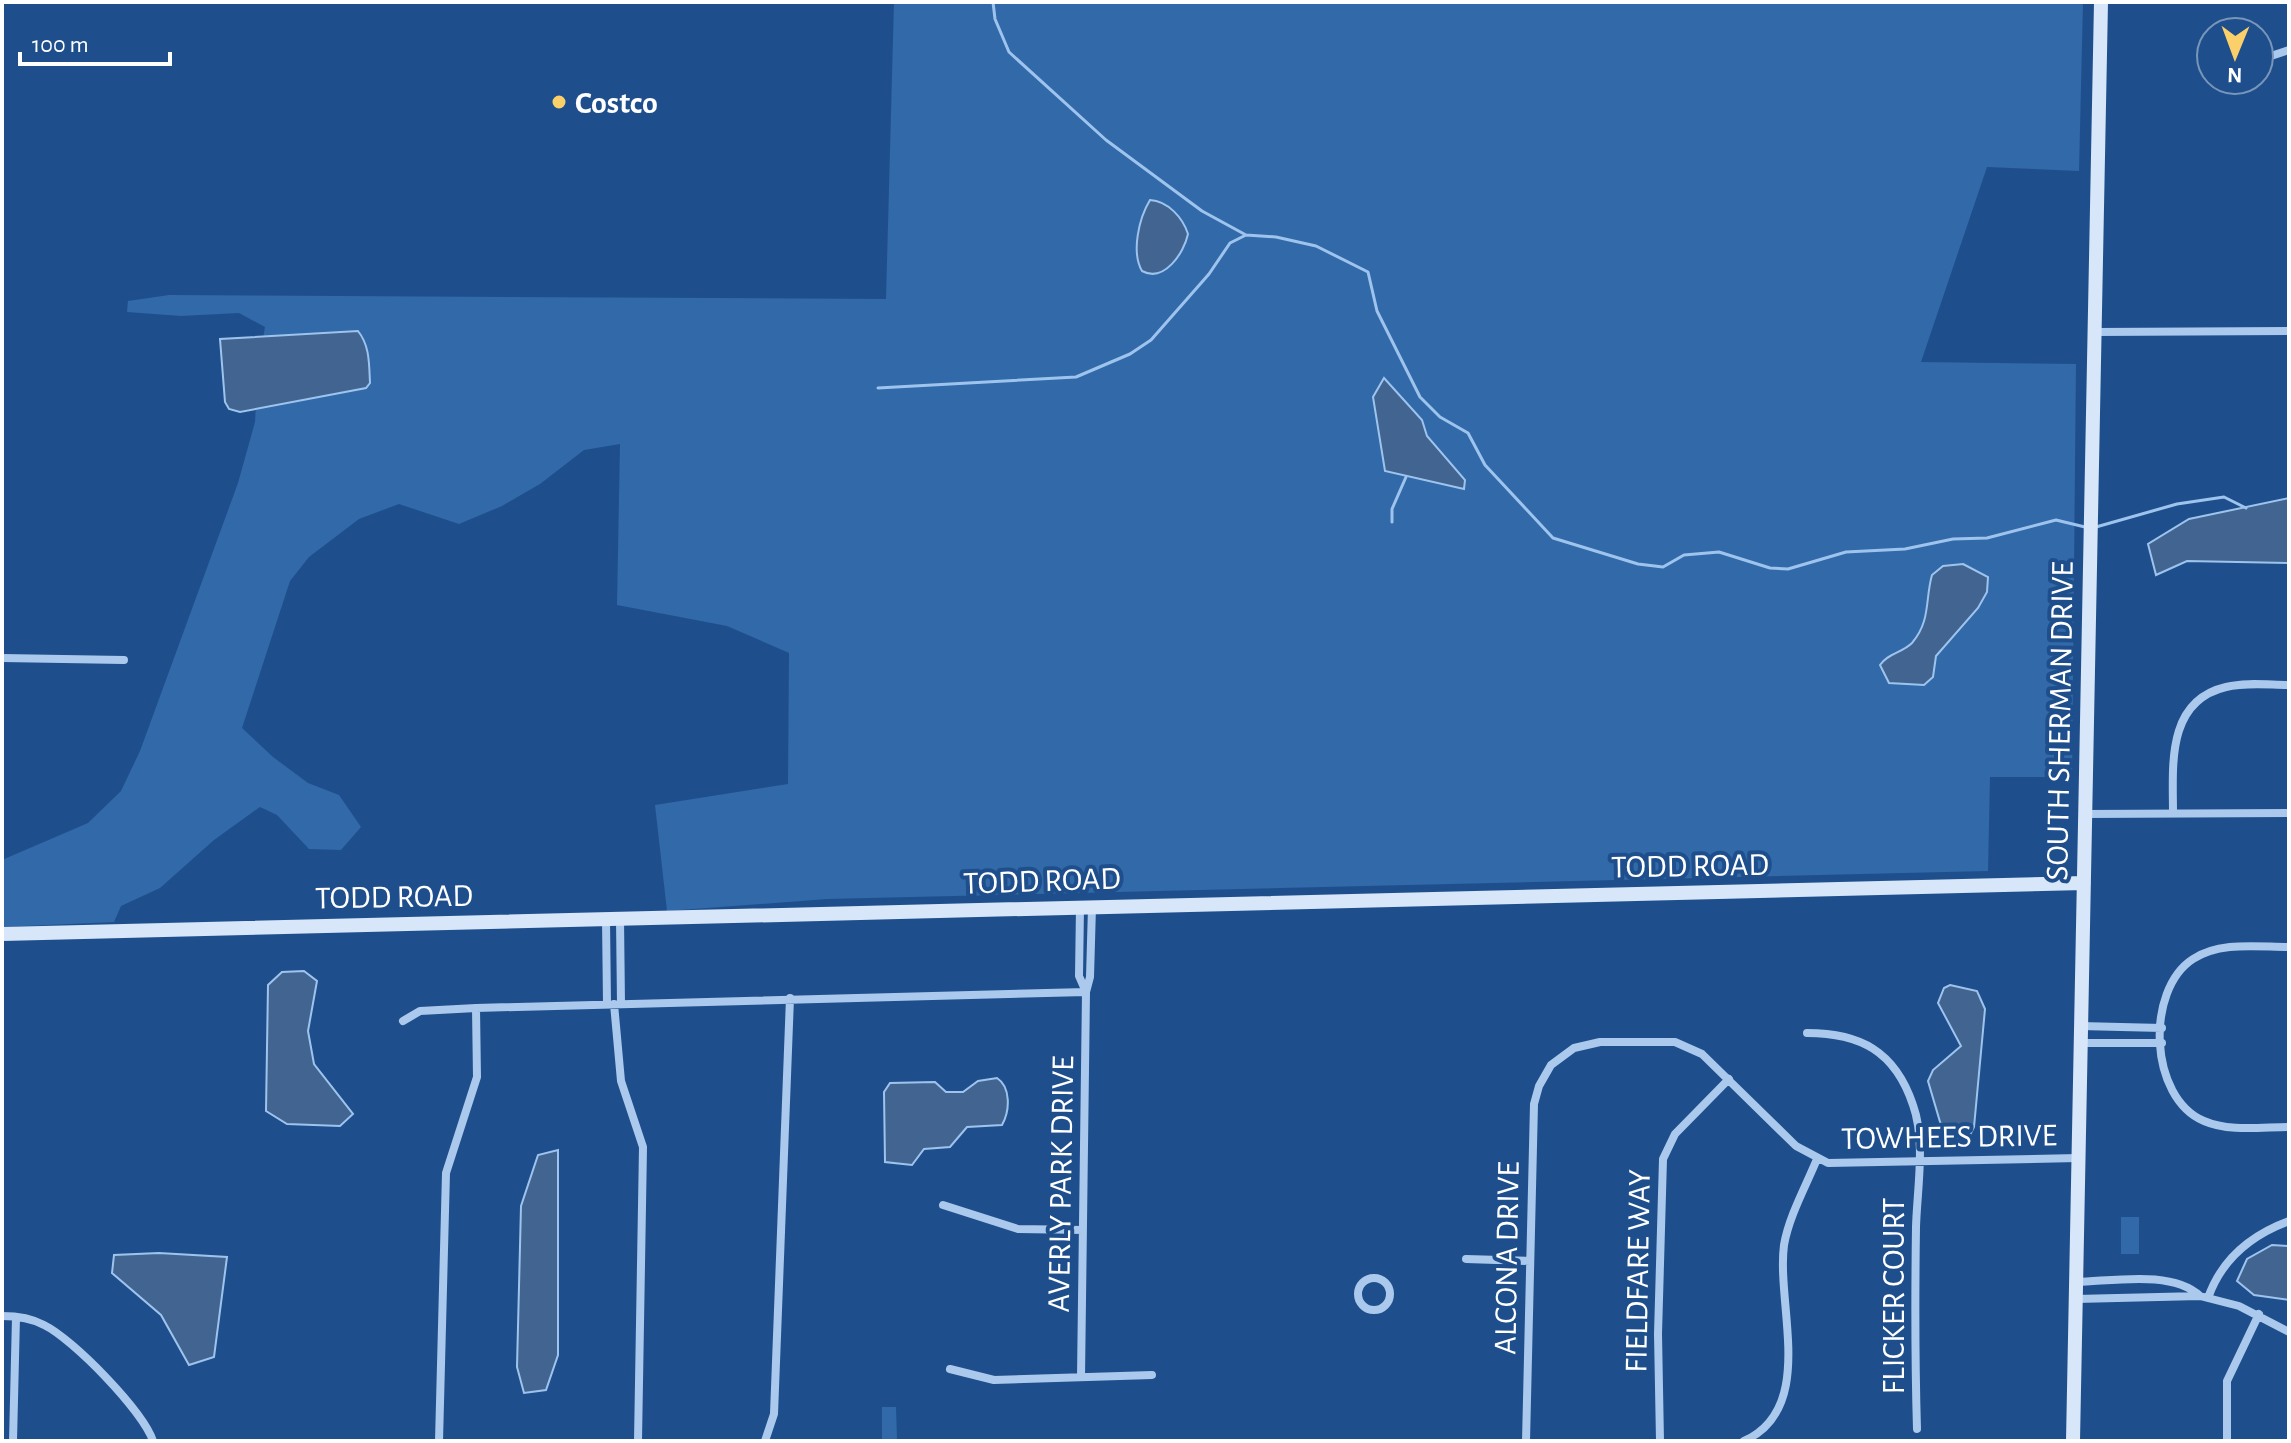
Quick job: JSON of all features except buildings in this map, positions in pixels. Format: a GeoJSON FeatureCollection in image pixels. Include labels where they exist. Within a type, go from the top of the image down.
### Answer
{"type":"FeatureCollection","features":[{"type":"Feature","properties":{"kind":"street","name":"SOUTH SHERMAN DRIVE"},"geometry":{"type":"LineString","coordinates":[[2073,1441],[2101,2]]}},
{"type":"Feature","properties":{"kind":"street"},"geometry":{"type":"LineString","coordinates":[[2095,332],[2289,331]]}},
{"type":"Feature","properties":{"kind":"street"},"geometry":{"type":"LineString","coordinates":[[2,658],[124,660]]}},
{"type":"Feature","properties":{"kind":"street"},"geometry":{"type":"LineString","coordinates":[[2173,813],[2174,741],[2183,719],[2195,704],[2228,686],[2289,685]]}},
{"type":"Feature","properties":{"kind":"street"},"geometry":{"type":"LineString","coordinates":[[2085,814],[2289,813]]}},
{"type":"Feature","properties":{"kind":"street","name":"TODD ROAD"},"geometry":{"type":"LineString","coordinates":[[2,934],[2084,883]]}},
{"type":"Feature","properties":{"kind":"street","name":"AVERLY PARK DRIVE"},"geometry":{"type":"LineString","coordinates":[[1081,1377],[1086,992],[1079,976],[1086,907]]}},
{"type":"Feature","properties":{"kind":"street"},"geometry":{"type":"LineString","coordinates":[[613,919],[614,1004]]}},
{"type":"Feature","properties":{"kind":"street"},"geometry":{"type":"LineString","coordinates":[[613,919],[614,1004],[621,1081],[643,1147],[638,1441]]}},
{"type":"Feature","properties":{"kind":"street"},"geometry":{"type":"LineString","coordinates":[[2289,947],[2227,948],[2192,959],[2177,973],[2167,991],[2162,1028],[2169,1088],[2183,1107],[2200,1120],[2220,1126],[2289,1127]]}},
{"type":"Feature","properties":{"kind":"street"},"geometry":{"type":"LineString","coordinates":[[403,1021],[420,1011],[476,1008],[1086,992]]}},
{"type":"Feature","properties":{"kind":"street"},"geometry":{"type":"LineString","coordinates":[[765,1441],[774,1414],[790,998]]}},
{"type":"Feature","properties":{"kind":"street"},"geometry":{"type":"LineString","coordinates":[[439,1441],[446,1173],[477,1077],[476,1008]]}},
{"type":"Feature","properties":{"kind":"street"},"geometry":{"type":"LineString","coordinates":[[2080,1026],[2162,1028]]}},
{"type":"Feature","properties":{"kind":"street","name":"FLICKER COURT"},"geometry":{"type":"LineString","coordinates":[[1807,1033],[1851,1036],[1883,1057],[1914,1106],[1918,1162],[1914,1317],[1917,1429]]}},
{"type":"Feature","properties":{"kind":"street","name":"TOWHEES DRIVE"},"geometry":{"type":"LineString","coordinates":[[1542,1078],[1557,1059],[1580,1046],[1661,1041],[1697,1051],[1796,1146],[1817,1159],[1844,1164],[2078,1158]]}},
{"type":"Feature","properties":{"kind":"street"},"geometry":{"type":"LineString","coordinates":[[2080,1043],[2162,1043]]}},
{"type":"Feature","properties":{"kind":"street","name":"ALCONA DRIVE"},"geometry":{"type":"LineString","coordinates":[[1526,1441],[1534,1107],[1542,1078]]}},
{"type":"Feature","properties":{"kind":"street","name":"FIELDFARE WAY"},"geometry":{"type":"LineString","coordinates":[[1660,1441],[1658,1334],[1662,1165],[1675,1134],[1729,1079]]}},
{"type":"Feature","properties":{"kind":"street"},"geometry":{"type":"LineString","coordinates":[[1744,1441],[1759,1433],[1774,1418],[1785,1393],[1784,1246],[1817,1159]]}},
{"type":"Feature","properties":{"kind":"street"},"geometry":{"type":"LineString","coordinates":[[943,1205],[1018,1229],[1083,1230]]}},
{"type":"Feature","properties":{"kind":"street"},"geometry":{"type":"LineString","coordinates":[[2204,1297],[2237,1251],[2258,1234],[2289,1221]]}},
{"type":"Feature","properties":{"kind":"street"},"geometry":{"type":"LineString","coordinates":[[1466,1259],[1530,1261]]}},
{"type":"Feature","properties":{"kind":"street"},"geometry":{"type":"LineString","coordinates":[[2077,1282],[2167,1282],[2188,1285],[2204,1297]]}},
{"type":"Feature","properties":{"kind":"street"},"geometry":{"type":"LineString","coordinates":[[2076,1299],[2204,1297],[2259,1314],[2289,1332]]}},
{"type":"Feature","properties":{"kind":"street"},"geometry":{"type":"LineString","coordinates":[[2227,1441],[2227,1381],[2259,1314]]}},
{"type":"Feature","properties":{"kind":"street"},"geometry":{"type":"LineString","coordinates":[[2,1316],[43,1324],[71,1344],[138,1412],[153,1441]]}},
{"type":"Feature","properties":{"kind":"street"},"geometry":{"type":"LineString","coordinates":[[13,1441],[16,1317]]}},
{"type":"Feature","properties":{"kind":"street"},"geometry":{"type":"LineString","coordinates":[[950,1369],[994,1380],[1152,1375]]}},
{"type":"Feature","properties":{"kind":"shaded area"},"geometry":{"type":"Polygon","coordinates":[[[894,2],[2083,2],[2079,171],[1987,167],[1921,362],[2076,364],[2072,777],[1990,777],[1988,871],[827,899],[667,911],[655,805],[788,784],[789,653],[727,626],[617,605],[620,444],[584,450],[540,484],[502,506],[459,524],[399,504],[359,519],[309,557],[290,581],[242,728],[273,757],[308,783],[339,795],[361,827],[341,850],[309,849],[277,815],[260,807],[214,840],[160,888],[121,906],[114,922],[2,927],[2,860],[88,823],[121,791],[140,751],[238,483],[255,422],[258,367],[265,327],[239,313],[181,316],[127,312],[128,301],[169,295],[886,299],[894,2]]]}},
{"type":"Feature","properties":{"kind":"shaded area"},"geometry":{"type":"Polygon","coordinates":[[[1150,200],[1163,203],[1174,211],[1188,234],[1172,264],[1165,270],[1150,274],[1142,271],[1137,245],[1140,225],[1150,200]]]}},
{"type":"Feature","properties":{"kind":"shaded area"},"geometry":{"type":"Polygon","coordinates":[[[358,331],[368,356],[370,383],[366,388],[240,412],[229,409],[225,402],[220,339],[358,331]]]}},
{"type":"Feature","properties":{"kind":"shaded area"},"geometry":{"type":"Polygon","coordinates":[[[1384,378],[1422,420],[1427,436],[1465,480],[1464,489],[1385,471],[1373,397],[1384,378]]]}},
{"type":"Feature","properties":{"kind":"shaded area"},"geometry":{"type":"Polygon","coordinates":[[[2289,498],[2289,563],[2187,561],[2156,575],[2148,544],[2189,519],[2289,498]]]}},
{"type":"Feature","properties":{"kind":"shaded area"},"geometry":{"type":"Polygon","coordinates":[[[1963,564],[1988,577],[1987,592],[1978,608],[1936,656],[1933,677],[1924,685],[1889,683],[1880,665],[1912,643],[1918,635],[1925,618],[1932,575],[1943,566],[1963,564]]]}},
{"type":"Feature","properties":{"kind":"shaded area"},"geometry":{"type":"Polygon","coordinates":[[[304,971],[317,981],[308,1031],[314,1064],[353,1114],[340,1126],[287,1124],[266,1111],[268,985],[282,972],[304,971]]]}},
{"type":"Feature","properties":{"kind":"shaded area"},"geometry":{"type":"Polygon","coordinates":[[[1950,985],[1977,991],[1985,1009],[1974,1127],[1969,1137],[1959,1140],[1943,1132],[1928,1081],[1933,1070],[1961,1046],[1938,1003],[1944,988],[1950,985]]]}},
{"type":"Feature","properties":{"kind":"shaded area"},"geometry":{"type":"Polygon","coordinates":[[[997,1078],[1005,1087],[1008,1100],[1002,1125],[967,1127],[950,1147],[924,1149],[912,1165],[885,1162],[884,1092],[890,1083],[935,1082],[946,1092],[963,1092],[978,1081],[997,1078]]]}},
{"type":"Feature","properties":{"kind":"shaded area"},"geometry":{"type":"Polygon","coordinates":[[[558,1150],[558,1355],[546,1390],[524,1393],[517,1367],[521,1206],[538,1155],[558,1150]]]}},
{"type":"Feature","properties":{"kind":"shaded area"},"geometry":{"type":"Polygon","coordinates":[[[2121,1217],[2139,1217],[2139,1254],[2121,1254],[2121,1217]]]}},
{"type":"Feature","properties":{"kind":"shaded area"},"geometry":{"type":"Polygon","coordinates":[[[2272,1245],[2289,1246],[2289,1300],[2254,1295],[2237,1281],[2247,1259],[2272,1245]]]}},
{"type":"Feature","properties":{"kind":"shaded area"},"geometry":{"type":"Polygon","coordinates":[[[159,1253],[227,1257],[214,1357],[189,1365],[161,1315],[112,1273],[114,1255],[159,1253]]]}},
{"type":"Feature","properties":{"kind":"shaded area"},"geometry":{"type":"Polygon","coordinates":[[[882,1407],[896,1407],[897,1439],[882,1440],[882,1407]]]}},
{"type":"Feature","properties":{"kind":"waterway"},"geometry":{"type":"LineString","coordinates":[[993,2],[995,19],[1009,52],[1106,140],[1202,211],[1246,235]]}},
{"type":"Feature","properties":{"kind":"waterway"},"geometry":{"type":"LineString","coordinates":[[878,388],[1076,377],[1130,354],[1151,340],[1209,274],[1230,243],[1246,235],[1276,237],[1316,246],[1368,272],[1377,311],[1420,397],[1440,417],[1468,433],[1485,465],[1553,538],[1638,564],[1663,567],[1684,555],[1719,552],[1770,568],[1788,569],[1846,552],[1905,549],[1953,539],[1987,538],[2056,520],[2085,527]]}},
{"type":"Feature","properties":{"kind":"waterway"},"geometry":{"type":"LineString","coordinates":[[1392,522],[1392,509],[1406,477]]}},
{"type":"Feature","properties":{"kind":"waterway"},"geometry":{"type":"LineString","coordinates":[[2096,527],[2177,504],[2224,497],[2246,508]]}},
{"type":"Feature","properties":{"kind":"place","name":"Costco"},"geometry":{"type":"Point","coordinates":[559,102]}}]}
